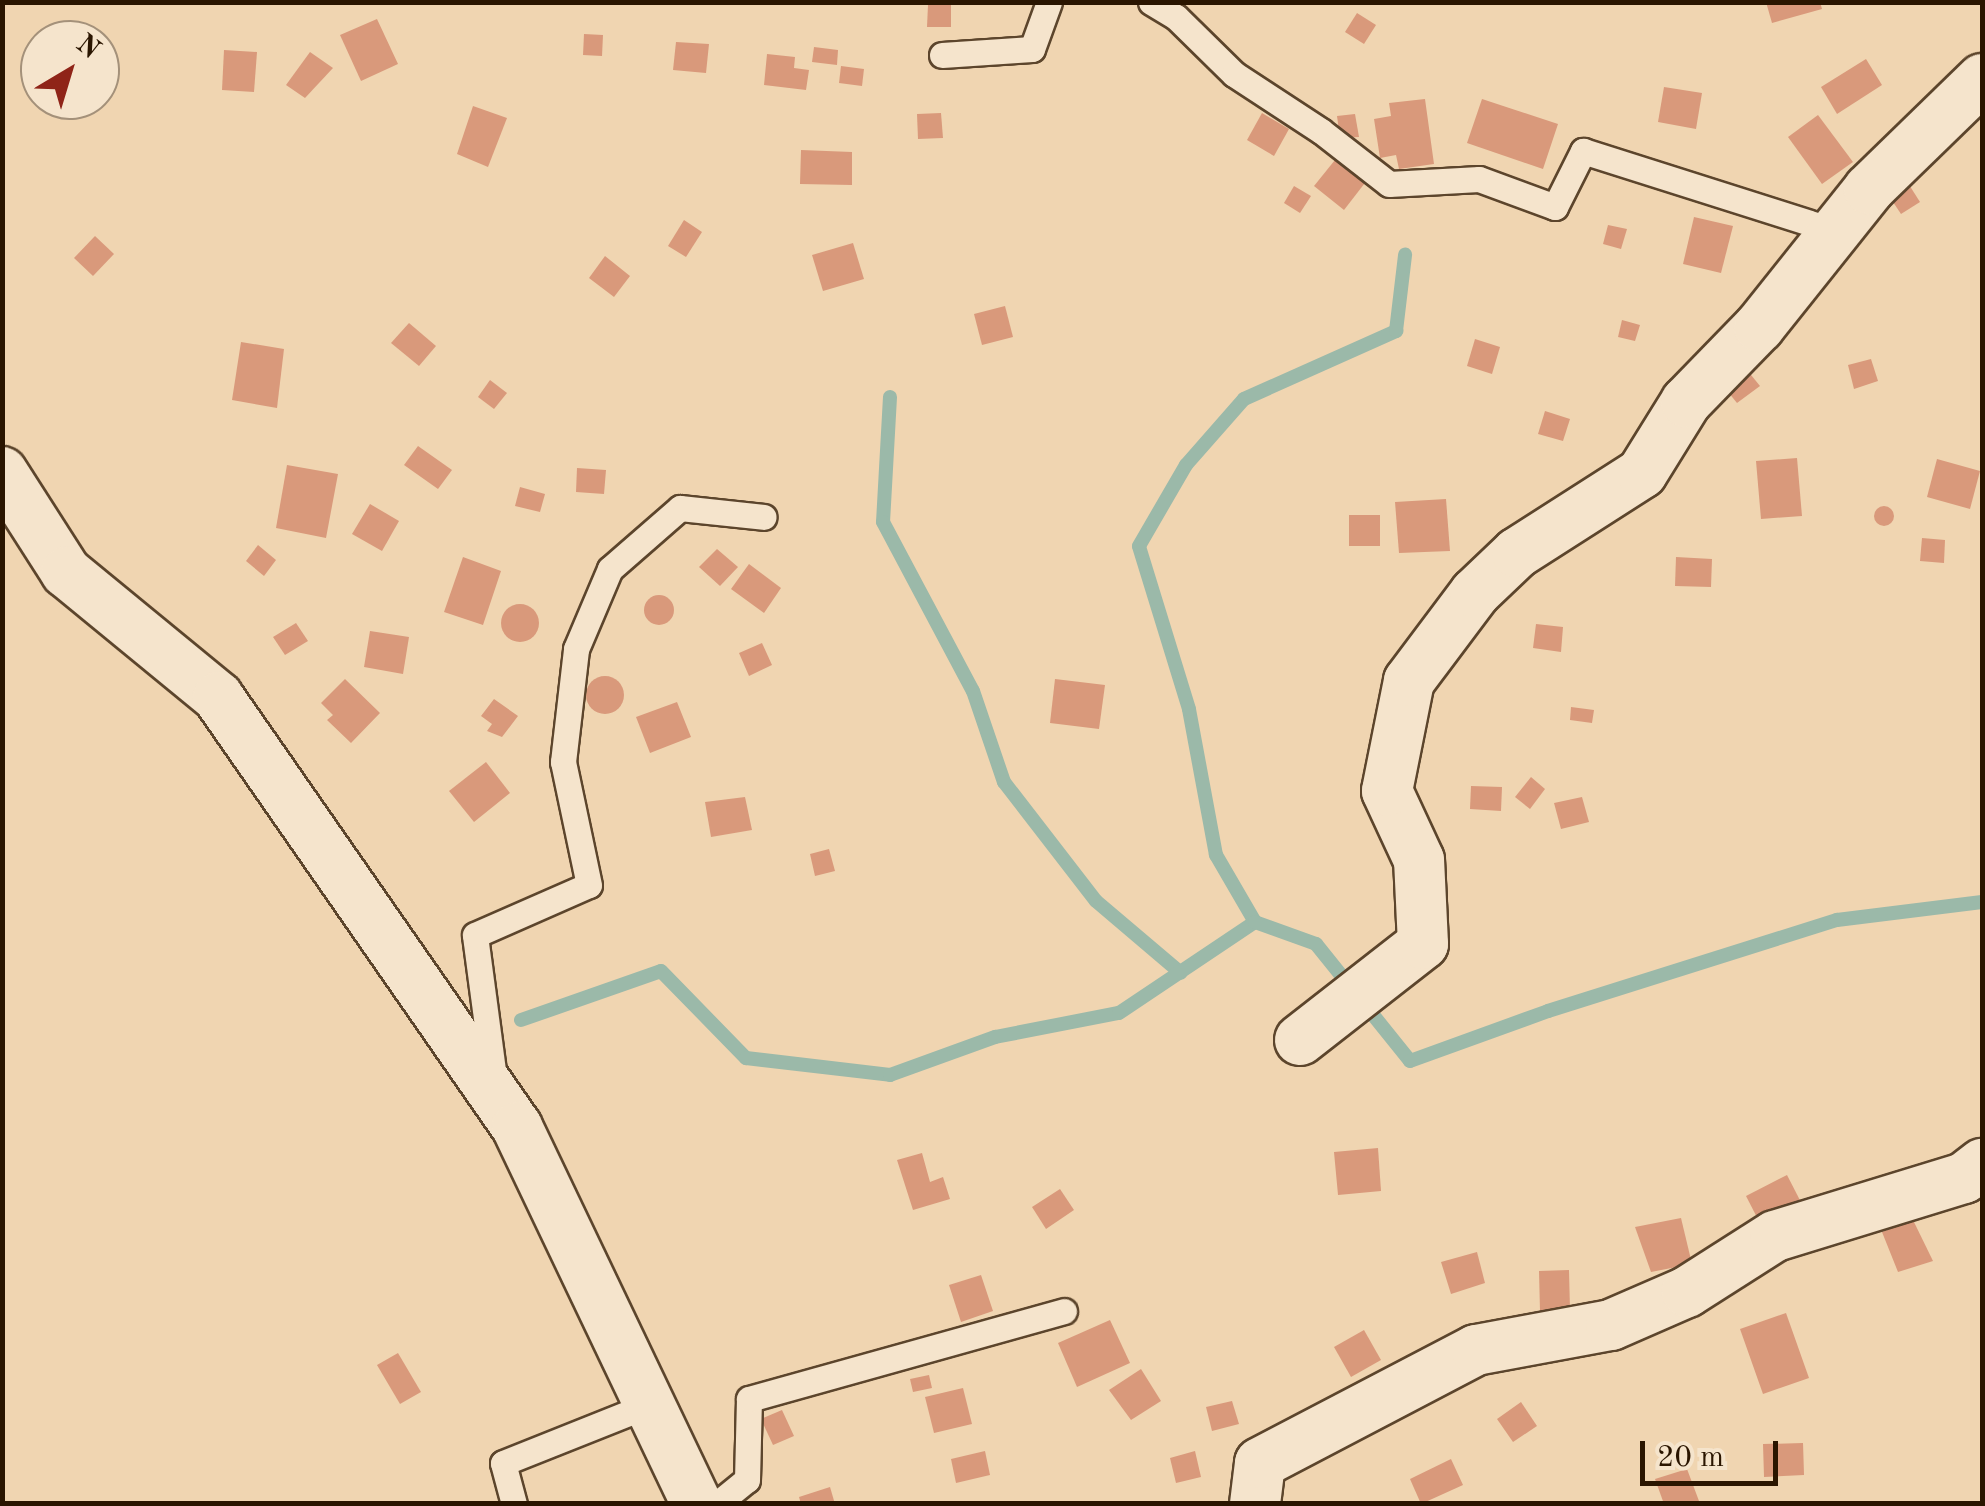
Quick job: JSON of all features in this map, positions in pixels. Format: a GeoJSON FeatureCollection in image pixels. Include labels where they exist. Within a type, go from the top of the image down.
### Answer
{"type":"FeatureCollection","features":[{"type":"Feature","properties":{"kind":"street"},"geometry":{"type":"LineString","coordinates":[[1300,1040],[1422,944],[1419,860],[1387,791],[1409,681],[1476,593],[1517,553],[1642,473],[1686,402],[1759,327],[1869,189],[1982,79]]}},
{"type":"Feature","properties":{"kind":"street"},"geometry":{"type":"LineString","coordinates":[[2,472],[22,523],[66,572],[218,697],[517,1127],[697,1504]]}},
{"type":"Feature","properties":{"kind":"street"},"geometry":{"type":"LineString","coordinates":[[1254,1504],[1260,1463],[1476,1350],[1611,1324],[1687,1292],[1775,1236],[1964,1178],[1982,1164]]}},
{"type":"Feature","properties":{"kind":"lane"},"geometry":{"type":"LineString","coordinates":[[942,54],[1032,49],[1050,2]]}},
{"type":"Feature","properties":{"kind":"lane"},"geometry":{"type":"LineString","coordinates":[[1150,2],[1176,17],[1234,74],[1321,130],[1390,184],[1479,178],[1555,207],[1583,151],[1835,231]]}},
{"type":"Feature","properties":{"kind":"lane"},"geometry":{"type":"LineString","coordinates":[[496,1098],[476,935],[589,886],[563,762],[576,649],[610,569],[680,508],[764,517]]}},
{"type":"Feature","properties":{"kind":"lane"},"geometry":{"type":"LineString","coordinates":[[718,1504],[747,1480],[749,1400],[1064,1311]]}},
{"type":"Feature","properties":{"kind":"lane"},"geometry":{"type":"LineString","coordinates":[[514,1504],[503,1463],[650,1405]]}},
{"type":"Feature","properties":{"kind":"building"},"geometry":{"type":"Polygon","coordinates":[[[1766,2],[1820,2],[1822,9],[1772,23],[1766,2]]]}},
{"type":"Feature","properties":{"kind":"building"},"geometry":{"type":"Polygon","coordinates":[[[951,4],[951,27],[927,27],[928,5],[951,4]]]}},
{"type":"Feature","properties":{"kind":"building"},"geometry":{"type":"Polygon","coordinates":[[[1357,13],[1376,25],[1364,44],[1345,32],[1357,13]]]}},
{"type":"Feature","properties":{"kind":"building"},"geometry":{"type":"Polygon","coordinates":[[[377,19],[398,64],[361,81],[340,35],[377,19]]]}},
{"type":"Feature","properties":{"kind":"building"},"geometry":{"type":"Polygon","coordinates":[[[584,34],[603,35],[602,56],[583,55],[584,34]]]}},
{"type":"Feature","properties":{"kind":"building"},"geometry":{"type":"Polygon","coordinates":[[[676,42],[709,44],[706,73],[673,70],[676,42]]]}},
{"type":"Feature","properties":{"kind":"building"},"geometry":{"type":"Polygon","coordinates":[[[814,47],[838,50],[837,65],[812,62],[814,47]]]}},
{"type":"Feature","properties":{"kind":"building"},"geometry":{"type":"Polygon","coordinates":[[[224,50],[257,52],[254,92],[222,90],[224,50]]]}},
{"type":"Feature","properties":{"kind":"building"},"geometry":{"type":"Polygon","coordinates":[[[310,52],[333,68],[305,98],[286,85],[310,52]]]}},
{"type":"Feature","properties":{"kind":"building"},"geometry":{"type":"Polygon","coordinates":[[[767,54],[795,57],[794,68],[809,70],[806,90],[764,85],[767,54]]]}},
{"type":"Feature","properties":{"kind":"building"},"geometry":{"type":"Polygon","coordinates":[[[1866,59],[1882,85],[1837,114],[1821,87],[1866,59]]]}},
{"type":"Feature","properties":{"kind":"building"},"geometry":{"type":"Polygon","coordinates":[[[841,66],[864,69],[862,86],[839,83],[841,66]]]}},
{"type":"Feature","properties":{"kind":"building"},"geometry":{"type":"Polygon","coordinates":[[[1664,87],[1702,93],[1696,129],[1658,122],[1664,87]]]}},
{"type":"Feature","properties":{"kind":"building"},"geometry":{"type":"Polygon","coordinates":[[[1425,99],[1434,164],[1399,169],[1396,155],[1380,158],[1374,119],[1391,116],[1389,103],[1425,99]]]}},
{"type":"Feature","properties":{"kind":"building"},"geometry":{"type":"Polygon","coordinates":[[[1482,99],[1558,124],[1543,169],[1467,143],[1482,99]]]}},
{"type":"Feature","properties":{"kind":"building"},"geometry":{"type":"Polygon","coordinates":[[[473,106],[507,118],[488,167],[457,154],[473,106]]]}},
{"type":"Feature","properties":{"kind":"building"},"geometry":{"type":"Polygon","coordinates":[[[941,113],[943,138],[918,139],[917,114],[941,113]]]}},
{"type":"Feature","properties":{"kind":"building"},"geometry":{"type":"Polygon","coordinates":[[[1262,113],[1289,129],[1274,156],[1247,140],[1262,113]]]}},
{"type":"Feature","properties":{"kind":"building"},"geometry":{"type":"Polygon","coordinates":[[[1355,114],[1359,137],[1340,138],[1337,116],[1355,114]]]}},
{"type":"Feature","properties":{"kind":"building"},"geometry":{"type":"Polygon","coordinates":[[[1818,115],[1853,162],[1822,184],[1788,137],[1818,115]]]}},
{"type":"Feature","properties":{"kind":"building"},"geometry":{"type":"Polygon","coordinates":[[[801,150],[852,152],[852,185],[800,184],[801,150]]]}},
{"type":"Feature","properties":{"kind":"building"},"geometry":{"type":"Polygon","coordinates":[[[1339,155],[1368,179],[1344,210],[1314,186],[1339,155]]]}},
{"type":"Feature","properties":{"kind":"building"},"geometry":{"type":"Polygon","coordinates":[[[1906,180],[1920,202],[1901,214],[1887,193],[1906,180]]]}},
{"type":"Feature","properties":{"kind":"building"},"geometry":{"type":"Polygon","coordinates":[[[1294,186],[1311,196],[1300,213],[1284,203],[1294,186]]]}},
{"type":"Feature","properties":{"kind":"building"},"geometry":{"type":"Polygon","coordinates":[[[1694,217],[1733,226],[1721,273],[1683,264],[1694,217]]]}},
{"type":"Feature","properties":{"kind":"building"},"geometry":{"type":"Polygon","coordinates":[[[684,220],[702,232],[686,257],[668,246],[684,220]]]}},
{"type":"Feature","properties":{"kind":"building"},"geometry":{"type":"Polygon","coordinates":[[[1608,225],[1627,229],[1621,249],[1603,244],[1608,225]]]}},
{"type":"Feature","properties":{"kind":"building"},"geometry":{"type":"Polygon","coordinates":[[[95,236],[114,254],[93,276],[74,258],[95,236]]]}},
{"type":"Feature","properties":{"kind":"building"},"geometry":{"type":"Polygon","coordinates":[[[853,243],[864,279],[823,291],[812,255],[853,243]]]}},
{"type":"Feature","properties":{"kind":"building"},"geometry":{"type":"Polygon","coordinates":[[[605,256],[630,276],[614,297],[589,278],[605,256]]]}},
{"type":"Feature","properties":{"kind":"building"},"geometry":{"type":"Polygon","coordinates":[[[1005,306],[1013,337],[982,345],[974,314],[1005,306]]]}},
{"type":"Feature","properties":{"kind":"building"},"geometry":{"type":"Polygon","coordinates":[[[1622,320],[1640,325],[1635,341],[1618,337],[1622,320]]]}},
{"type":"Feature","properties":{"kind":"building"},"geometry":{"type":"Polygon","coordinates":[[[409,323],[436,346],[419,366],[391,343],[409,323]]]}},
{"type":"Feature","properties":{"kind":"building"},"geometry":{"type":"Polygon","coordinates":[[[1475,339],[1500,347],[1492,374],[1467,366],[1475,339]]]}},
{"type":"Feature","properties":{"kind":"building"},"geometry":{"type":"Polygon","coordinates":[[[241,342],[284,349],[277,408],[232,400],[241,342]]]}},
{"type":"Feature","properties":{"kind":"building"},"geometry":{"type":"Polygon","coordinates":[[[1871,359],[1878,381],[1854,389],[1848,365],[1871,359]]]}},
{"type":"Feature","properties":{"kind":"building"},"geometry":{"type":"Polygon","coordinates":[[[1747,370],[1760,386],[1737,403],[1724,387],[1747,370]]]}},
{"type":"Feature","properties":{"kind":"building"},"geometry":{"type":"Polygon","coordinates":[[[490,380],[507,393],[494,409],[478,397],[490,380]]]}},
{"type":"Feature","properties":{"kind":"building"},"geometry":{"type":"Polygon","coordinates":[[[1545,411],[1570,419],[1563,441],[1538,434],[1545,411]]]}},
{"type":"Feature","properties":{"kind":"building"},"geometry":{"type":"Polygon","coordinates":[[[418,446],[452,470],[438,489],[404,465],[418,446]]]}},
{"type":"Feature","properties":{"kind":"building"},"geometry":{"type":"Polygon","coordinates":[[[1797,458],[1802,516],[1761,519],[1756,461],[1797,458]]]}},
{"type":"Feature","properties":{"kind":"building"},"geometry":{"type":"Polygon","coordinates":[[[1937,459],[1980,471],[1970,509],[1927,497],[1937,459]]]}},
{"type":"Feature","properties":{"kind":"building"},"geometry":{"type":"Polygon","coordinates":[[[287,465],[338,474],[326,538],[276,528],[287,465]]]}},
{"type":"Feature","properties":{"kind":"building"},"geometry":{"type":"Polygon","coordinates":[[[577,468],[606,470],[604,494],[576,492],[577,468]]]}},
{"type":"Feature","properties":{"kind":"building"},"geometry":{"type":"Polygon","coordinates":[[[520,487],[545,494],[540,512],[515,506],[520,487]]]}},
{"type":"Feature","properties":{"kind":"building"},"geometry":{"type":"Polygon","coordinates":[[[1446,499],[1450,551],[1399,553],[1395,502],[1446,499]]]}},
{"type":"Feature","properties":{"kind":"building"},"geometry":{"type":"Polygon","coordinates":[[[370,504],[399,521],[382,551],[352,534],[370,504]]]}},
{"type":"Feature","properties":{"kind":"building"},"geometry":{"type":"Polygon","coordinates":[[[1884,506],[1894,516],[1884,526],[1874,516],[1884,506]]]}},
{"type":"Feature","properties":{"kind":"building"},"geometry":{"type":"Polygon","coordinates":[[[1349,515],[1380,515],[1380,546],[1349,546],[1349,515]]]}},
{"type":"Feature","properties":{"kind":"building"},"geometry":{"type":"Polygon","coordinates":[[[1922,538],[1945,540],[1944,563],[1920,561],[1922,538]]]}},
{"type":"Feature","properties":{"kind":"building"},"geometry":{"type":"Polygon","coordinates":[[[258,545],[276,560],[264,576],[246,561],[258,545]]]}},
{"type":"Feature","properties":{"kind":"building"},"geometry":{"type":"Polygon","coordinates":[[[717,549],[738,567],[720,586],[699,567],[717,549]]]}},
{"type":"Feature","properties":{"kind":"building"},"geometry":{"type":"Polygon","coordinates":[[[463,557],[501,571],[483,625],[444,612],[463,557]]]}},
{"type":"Feature","properties":{"kind":"building"},"geometry":{"type":"Polygon","coordinates":[[[1676,557],[1712,559],[1711,587],[1675,586],[1676,557]]]}},
{"type":"Feature","properties":{"kind":"building"},"geometry":{"type":"Polygon","coordinates":[[[749,564],[781,588],[764,613],[731,589],[749,564]]]}},
{"type":"Feature","properties":{"kind":"building"},"geometry":{"type":"Polygon","coordinates":[[[659,595],[669,600],[674,610],[669,620],[659,625],[649,620],[644,610],[649,600],[659,595]]]}},
{"type":"Feature","properties":{"kind":"building"},"geometry":{"type":"Polygon","coordinates":[[[520,604],[533,610],[539,623],[533,636],[520,642],[507,636],[501,623],[507,610],[520,604]]]}},
{"type":"Feature","properties":{"kind":"building"},"geometry":{"type":"Polygon","coordinates":[[[296,623],[308,641],[285,655],[273,637],[296,623]]]}},
{"type":"Feature","properties":{"kind":"building"},"geometry":{"type":"Polygon","coordinates":[[[1536,624],[1563,627],[1561,652],[1533,648],[1536,624]]]}},
{"type":"Feature","properties":{"kind":"building"},"geometry":{"type":"Polygon","coordinates":[[[370,631],[409,637],[403,674],[364,667],[370,631]]]}},
{"type":"Feature","properties":{"kind":"building"},"geometry":{"type":"Polygon","coordinates":[[[762,643],[772,665],[749,676],[739,653],[762,643]]]}},
{"type":"Feature","properties":{"kind":"building"},"geometry":{"type":"Polygon","coordinates":[[[605,676],[618,682],[624,695],[618,708],[605,714],[592,708],[586,695],[592,682],[605,676]]]}},
{"type":"Feature","properties":{"kind":"building"},"geometry":{"type":"Polygon","coordinates":[[[345,679],[380,713],[351,743],[327,720],[333,715],[321,703],[345,679]]]}},
{"type":"Feature","properties":{"kind":"building"},"geometry":{"type":"Polygon","coordinates":[[[1055,679],[1105,685],[1099,729],[1050,723],[1055,679]]]}},
{"type":"Feature","properties":{"kind":"building"},"geometry":{"type":"Polygon","coordinates":[[[494,699],[518,716],[502,737],[487,731],[492,724],[481,716],[494,699]]]}},
{"type":"Feature","properties":{"kind":"building"},"geometry":{"type":"Polygon","coordinates":[[[677,702],[691,737],[650,753],[636,717],[677,702]]]}},
{"type":"Feature","properties":{"kind":"building"},"geometry":{"type":"Polygon","coordinates":[[[1571,707],[1594,710],[1592,723],[1570,720],[1571,707]]]}},
{"type":"Feature","properties":{"kind":"building"},"geometry":{"type":"Polygon","coordinates":[[[486,762],[510,793],[474,822],[449,791],[486,762]]]}},
{"type":"Feature","properties":{"kind":"building"},"geometry":{"type":"Polygon","coordinates":[[[1531,777],[1545,789],[1530,809],[1515,797],[1531,777]]]}},
{"type":"Feature","properties":{"kind":"building"},"geometry":{"type":"Polygon","coordinates":[[[1471,786],[1502,787],[1501,811],[1470,809],[1471,786]]]}},
{"type":"Feature","properties":{"kind":"building"},"geometry":{"type":"Polygon","coordinates":[[[745,797],[752,830],[711,837],[705,802],[745,797]]]}},
{"type":"Feature","properties":{"kind":"building"},"geometry":{"type":"Polygon","coordinates":[[[1582,797],[1589,822],[1561,829],[1554,803],[1582,797]]]}},
{"type":"Feature","properties":{"kind":"building"},"geometry":{"type":"Polygon","coordinates":[[[829,849],[835,871],[815,876],[810,854],[829,849]]]}},
{"type":"Feature","properties":{"kind":"building"},"geometry":{"type":"Polygon","coordinates":[[[1378,1148],[1381,1191],[1338,1195],[1334,1152],[1378,1148]]]}},
{"type":"Feature","properties":{"kind":"building"},"geometry":{"type":"Polygon","coordinates":[[[922,1153],[930,1182],[943,1177],[950,1199],[913,1210],[897,1160],[922,1153]]]}},
{"type":"Feature","properties":{"kind":"building"},"geometry":{"type":"Polygon","coordinates":[[[1787,1175],[1805,1210],[1764,1231],[1746,1196],[1787,1175]]]}},
{"type":"Feature","properties":{"kind":"building"},"geometry":{"type":"Polygon","coordinates":[[[1060,1189],[1074,1210],[1046,1229],[1032,1207],[1060,1189]]]}},
{"type":"Feature","properties":{"kind":"building"},"geometry":{"type":"Polygon","coordinates":[[[1681,1218],[1692,1264],[1651,1272],[1635,1227],[1681,1218]]]}},
{"type":"Feature","properties":{"kind":"building"},"geometry":{"type":"Polygon","coordinates":[[[1913,1220],[1933,1261],[1898,1272],[1882,1232],[1913,1220]]]}},
{"type":"Feature","properties":{"kind":"building"},"geometry":{"type":"Polygon","coordinates":[[[1477,1252],[1485,1283],[1451,1294],[1441,1262],[1477,1252]]]}},
{"type":"Feature","properties":{"kind":"building"},"geometry":{"type":"Polygon","coordinates":[[[1569,1270],[1570,1310],[1540,1311],[1539,1271],[1569,1270]]]}},
{"type":"Feature","properties":{"kind":"building"},"geometry":{"type":"Polygon","coordinates":[[[981,1275],[993,1311],[961,1322],[949,1285],[981,1275]]]}},
{"type":"Feature","properties":{"kind":"building"},"geometry":{"type":"Polygon","coordinates":[[[1786,1313],[1809,1378],[1763,1394],[1740,1329],[1786,1313]]]}},
{"type":"Feature","properties":{"kind":"building"},"geometry":{"type":"Polygon","coordinates":[[[1110,1320],[1130,1363],[1077,1387],[1058,1343],[1110,1320]]]}},
{"type":"Feature","properties":{"kind":"building"},"geometry":{"type":"Polygon","coordinates":[[[1364,1330],[1381,1360],[1351,1377],[1334,1347],[1364,1330]]]}},
{"type":"Feature","properties":{"kind":"building"},"geometry":{"type":"Polygon","coordinates":[[[398,1353],[421,1392],[400,1404],[377,1365],[398,1353]]]}},
{"type":"Feature","properties":{"kind":"building"},"geometry":{"type":"Polygon","coordinates":[[[1141,1369],[1161,1401],[1131,1420],[1109,1390],[1141,1369]]]}},
{"type":"Feature","properties":{"kind":"building"},"geometry":{"type":"Polygon","coordinates":[[[929,1375],[932,1388],[913,1392],[910,1379],[929,1375]]]}},
{"type":"Feature","properties":{"kind":"building"},"geometry":{"type":"Polygon","coordinates":[[[963,1388],[972,1424],[934,1433],[925,1397],[963,1388]]]}},
{"type":"Feature","properties":{"kind":"building"},"geometry":{"type":"Polygon","coordinates":[[[1232,1401],[1239,1424],[1212,1431],[1206,1407],[1232,1401]]]}},
{"type":"Feature","properties":{"kind":"building"},"geometry":{"type":"Polygon","coordinates":[[[1521,1402],[1537,1426],[1513,1442],[1497,1419],[1521,1402]]]}},
{"type":"Feature","properties":{"kind":"building"},"geometry":{"type":"Polygon","coordinates":[[[782,1410],[794,1436],[773,1445],[761,1419],[782,1410]]]}},
{"type":"Feature","properties":{"kind":"building"},"geometry":{"type":"Polygon","coordinates":[[[1803,1443],[1804,1475],[1764,1477],[1763,1444],[1803,1443]]]}},
{"type":"Feature","properties":{"kind":"building"},"geometry":{"type":"Polygon","coordinates":[[[985,1451],[990,1475],[956,1483],[951,1459],[985,1451]]]}},
{"type":"Feature","properties":{"kind":"building"},"geometry":{"type":"Polygon","coordinates":[[[1195,1451],[1201,1477],[1176,1483],[1170,1458],[1195,1451]]]}},
{"type":"Feature","properties":{"kind":"building"},"geometry":{"type":"Polygon","coordinates":[[[1451,1459],[1463,1485],[1421,1504],[1410,1479],[1451,1459]]]}},
{"type":"Feature","properties":{"kind":"building"},"geometry":{"type":"Polygon","coordinates":[[[1687,1469],[1699,1501],[1664,1504],[1655,1479],[1687,1469]]]}},
{"type":"Feature","properties":{"kind":"building"},"geometry":{"type":"Polygon","coordinates":[[[830,1487],[835,1504],[801,1504],[799,1497],[830,1487]]]}},
{"type":"Feature","properties":{"kind":"waterway"},"geometry":{"type":"LineString","coordinates":[[1255,922],[1216,855],[1189,709],[1139,546],[1186,465],[1244,399],[1396,331],[1405,255]]}},
{"type":"Feature","properties":{"kind":"waterway"},"geometry":{"type":"LineString","coordinates":[[890,397],[883,522],[973,691],[1004,782],[1096,901],[1181,973]]}},
{"type":"Feature","properties":{"kind":"waterway"},"geometry":{"type":"LineString","coordinates":[[521,1020],[661,971],[746,1058],[890,1075],[995,1037],[1119,1013],[1255,922],[1316,944],[1410,1061],[1548,1011],[1837,920],[1982,902]]}}]}
